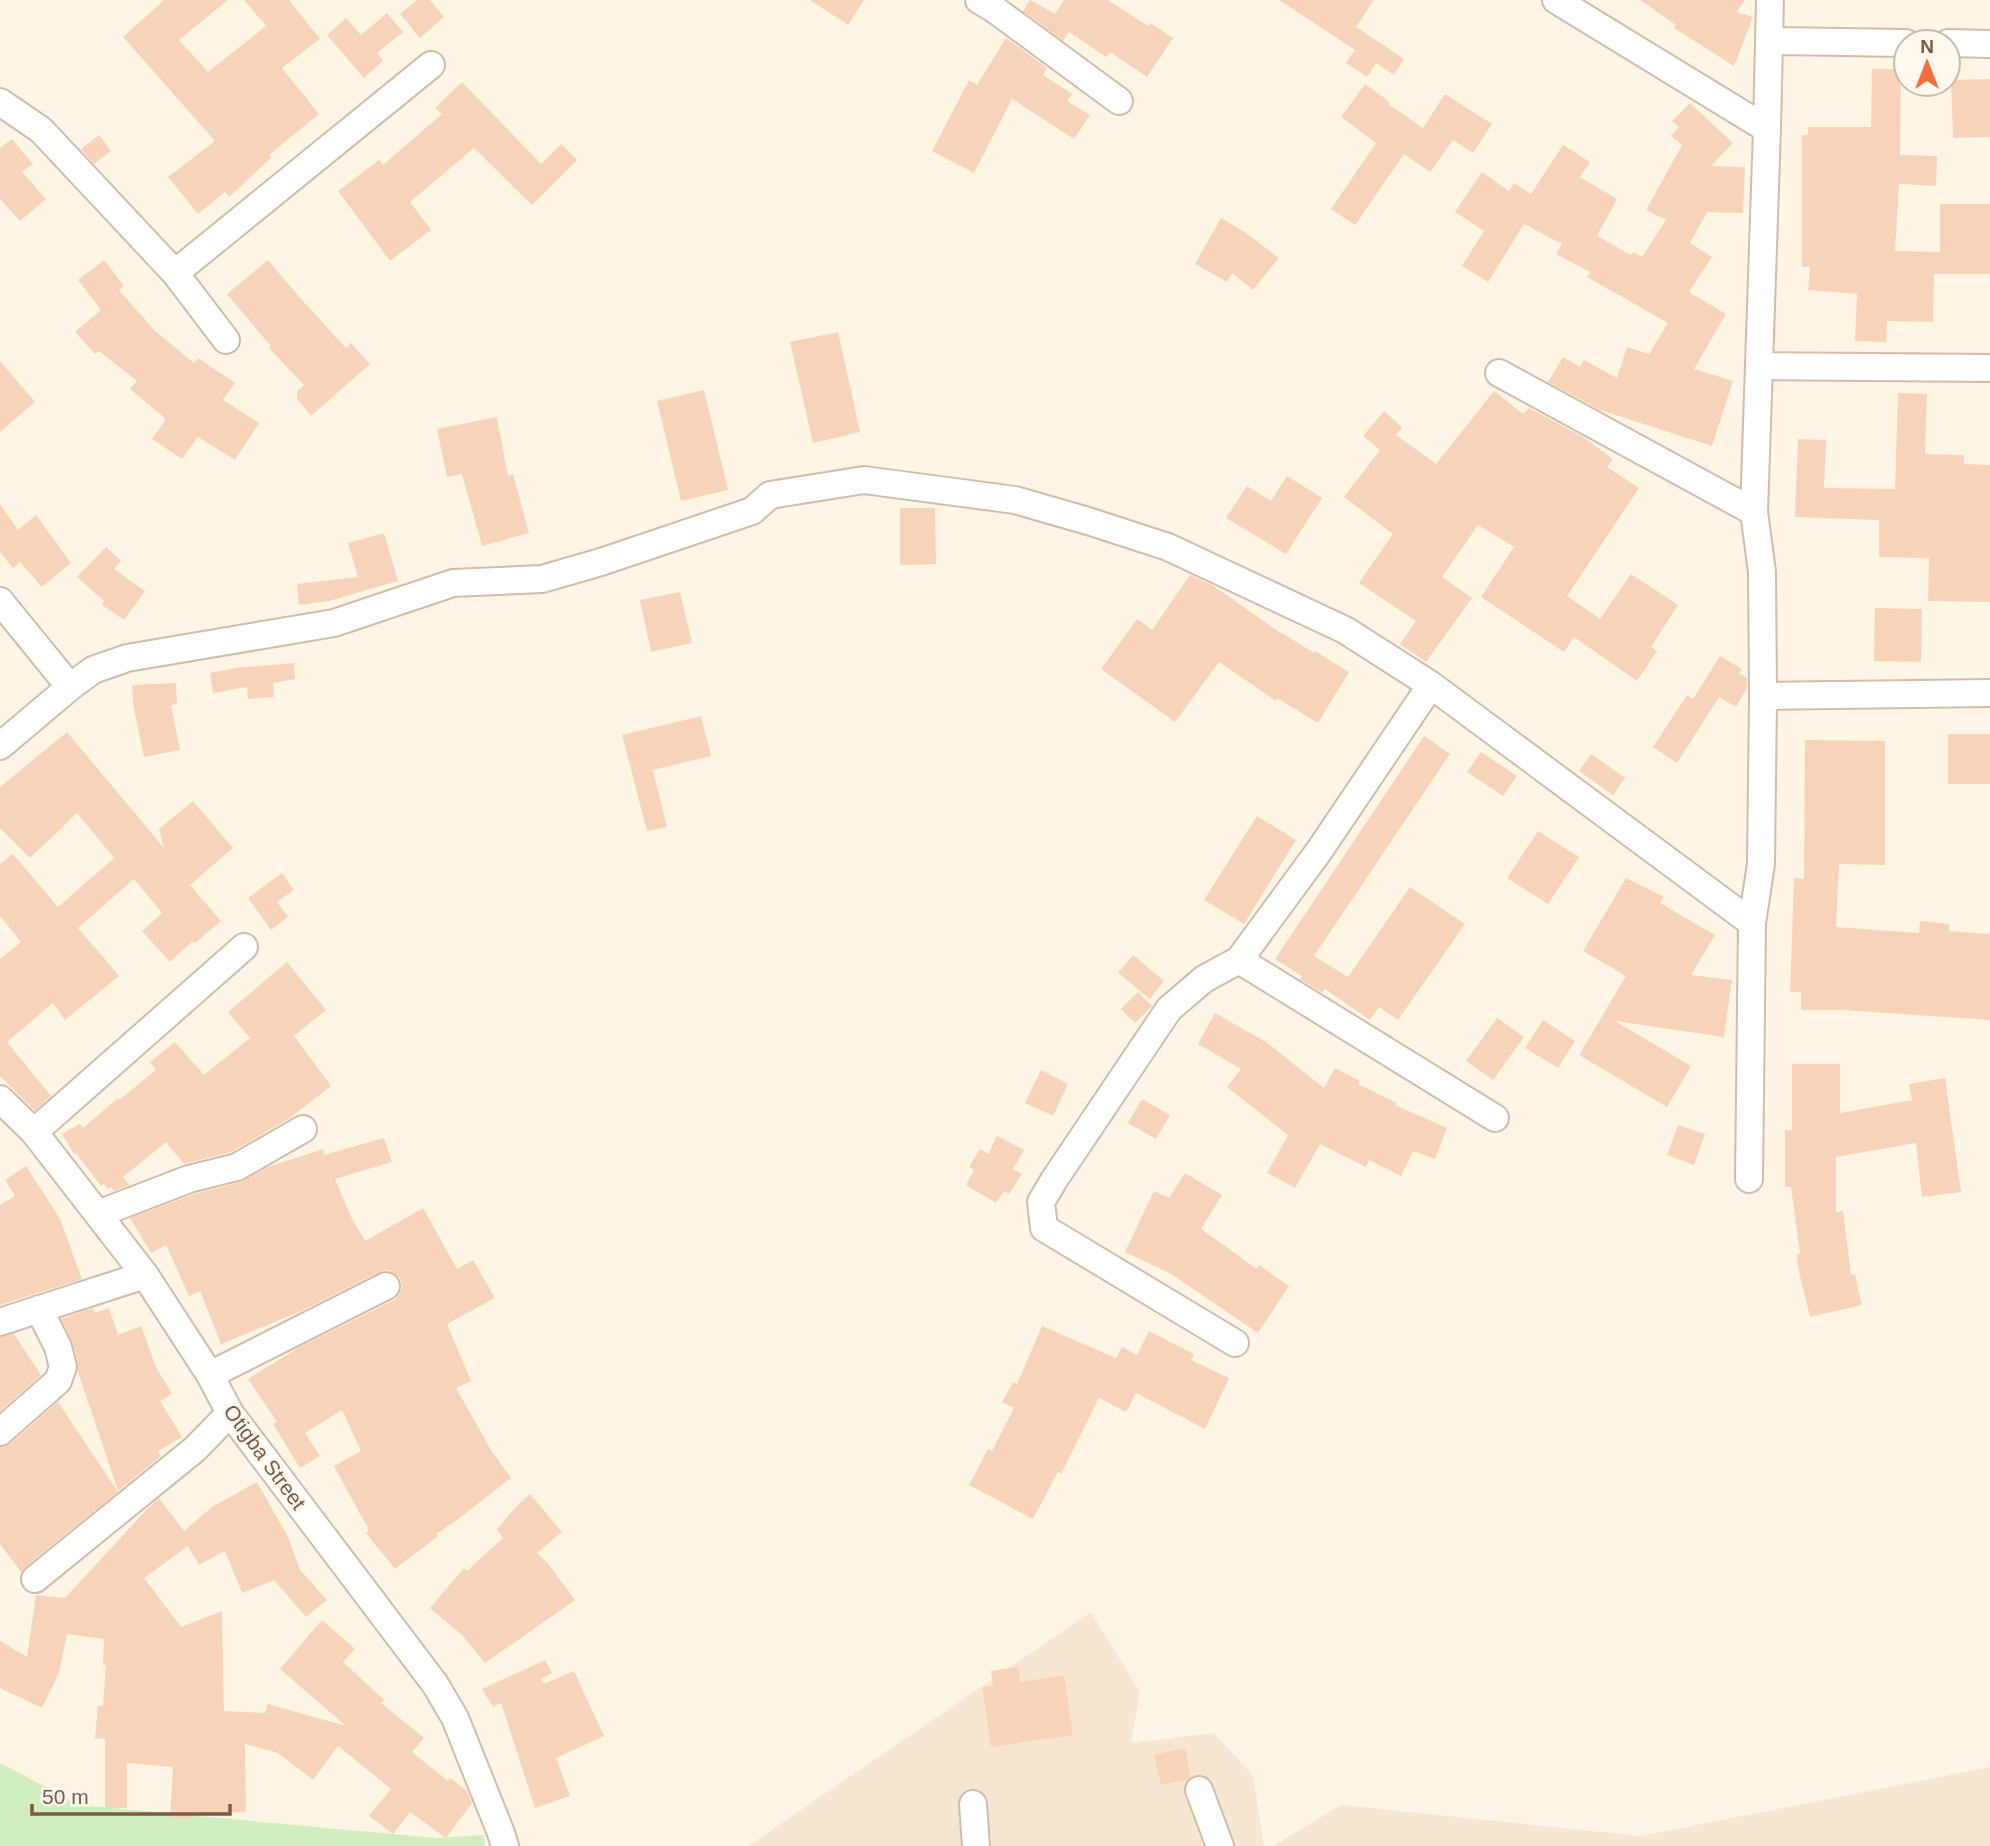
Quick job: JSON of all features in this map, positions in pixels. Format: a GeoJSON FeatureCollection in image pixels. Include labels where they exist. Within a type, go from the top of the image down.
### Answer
{"type":"FeatureCollection","features":[{"type":"Feature","properties":{"kind":"street"},"geometry":{"type":"LineString","coordinates":[[1556,0],[1768,129]]}},
{"type":"Feature","properties":{"kind":"street"},"geometry":{"type":"LineString","coordinates":[[1749,1179],[1752,923],[1761,864],[1763,696],[1762,572],[1754,512],[1770,0]]}},
{"type":"Feature","properties":{"kind":"street"},"geometry":{"type":"LineString","coordinates":[[991,3],[1119,101]]}},
{"type":"Feature","properties":{"kind":"street"},"geometry":{"type":"LineString","coordinates":[[1770,41],[1892,43]]}},
{"type":"Feature","properties":{"kind":"street"},"geometry":{"type":"LineString","coordinates":[[1962,44],[1990,44]]}},
{"type":"Feature","properties":{"kind":"street"},"geometry":{"type":"LineString","coordinates":[[175,273],[431,65]]}},
{"type":"Feature","properties":{"kind":"street"},"geometry":{"type":"LineString","coordinates":[[0,102],[41,130],[175,273],[226,340]]}},
{"type":"Feature","properties":{"kind":"street"},"geometry":{"type":"LineString","coordinates":[[1759,366],[1990,368]]}},
{"type":"Feature","properties":{"kind":"street"},"geometry":{"type":"LineString","coordinates":[[1499,373],[1754,512]]}},
{"type":"Feature","properties":{"kind":"street"},"geometry":{"type":"LineString","coordinates":[[0,746],[93,670],[127,658],[334,622],[453,583],[542,579],[752,511],[770,495],[864,480],[1015,500],[1088,521],[1168,547],[1345,630],[1431,685],[1752,923]]}},
{"type":"Feature","properties":{"kind":"street"},"geometry":{"type":"LineString","coordinates":[[0,601],[70,687]]}},
{"type":"Feature","properties":{"kind":"street"},"geometry":{"type":"LineString","coordinates":[[1235,1343],[1044,1228],[1041,1202],[1169,1009],[1204,979],[1239,960],[1319,852],[1431,685]]}},
{"type":"Feature","properties":{"kind":"street"},"geometry":{"type":"LineString","coordinates":[[1763,696],[1990,693]]}},
{"type":"Feature","properties":{"kind":"street"},"geometry":{"type":"LineString","coordinates":[[34,1132],[244,947]]}},
{"type":"Feature","properties":{"kind":"street"},"geometry":{"type":"LineString","coordinates":[[1239,960],[1495,1118]]}},
{"type":"Feature","properties":{"kind":"street","name":"Otigba Street"},"geometry":{"type":"LineString","coordinates":[[3,1107],[34,1132],[145,1275],[210,1375],[230,1413],[435,1684],[455,1717],[503,1839]]}},
{"type":"Feature","properties":{"kind":"street"},"geometry":{"type":"LineString","coordinates":[[98,1214],[189,1179],[237,1167],[303,1129]]}},
{"type":"Feature","properties":{"kind":"street"},"geometry":{"type":"LineString","coordinates":[[0,1322],[145,1275]]}},
{"type":"Feature","properties":{"kind":"street"},"geometry":{"type":"LineString","coordinates":[[210,1375],[386,1286]]}},
{"type":"Feature","properties":{"kind":"street"},"geometry":{"type":"LineString","coordinates":[[0,1432],[58,1381],[63,1367],[58,1348],[39,1309]]}},
{"type":"Feature","properties":{"kind":"street"},"geometry":{"type":"LineString","coordinates":[[35,1579],[195,1449],[230,1413]]}},
{"type":"Feature","properties":{"kind":"street"},"geometry":{"type":"LineString","coordinates":[[1199,1790],[1220,1846]]}},
{"type":"Feature","properties":{"kind":"street"},"geometry":{"type":"LineString","coordinates":[[973,1804],[976,1846]]}},
{"type":"Feature","properties":{"kind":"shaded area"},"geometry":{"type":"Polygon","coordinates":[[[1091,1612],[1140,1692],[1131,1743],[1214,1733],[1253,1776],[1264,1846],[748,1846],[1091,1612]]]}},
{"type":"Feature","properties":{"kind":"shaded area"},"geometry":{"type":"Polygon","coordinates":[[[1990,1767],[1990,1846],[1273,1846],[1341,1805],[1641,1836],[1990,1767]]]}},
{"type":"Feature","properties":{"kind":"green space"},"geometry":{"type":"Polygon","coordinates":[[[0,1763],[80,1805],[436,1838],[483,1835],[486,1846],[0,1846],[0,1763]]]}},
{"type":"Feature","properties":{"kind":"building"},"geometry":{"type":"Polygon","coordinates":[[[164,0],[228,0],[179,40],[208,72],[266,26],[244,0],[289,0],[320,39],[282,68],[319,114],[269,155],[271,158],[229,197],[225,192],[198,214],[168,177],[215,141],[123,37],[164,0]]]}},
{"type":"Feature","properties":{"kind":"building"},"geometry":{"type":"Polygon","coordinates":[[[417,0],[430,0],[444,17],[420,38],[400,14],[417,0]]]}},
{"type":"Feature","properties":{"kind":"building"},"geometry":{"type":"Polygon","coordinates":[[[810,0],[864,0],[848,25],[810,0]]]}},
{"type":"Feature","properties":{"kind":"building"},"geometry":{"type":"Polygon","coordinates":[[[1030,0],[1055,14],[1064,0],[1108,0],[1148,26],[1150,23],[1173,38],[1147,77],[1110,52],[1106,57],[1069,32],[1063,41],[1023,11],[1030,0]]]}},
{"type":"Feature","properties":{"kind":"building"},"geometry":{"type":"Polygon","coordinates":[[[1279,0],[1374,0],[1356,27],[1404,59],[1394,75],[1376,63],[1367,77],[1346,63],[1355,50],[1279,0]]]}},
{"type":"Feature","properties":{"kind":"building"},"geometry":{"type":"Polygon","coordinates":[[[1640,0],[1745,0],[1737,12],[1753,17],[1734,66],[1674,28],[1676,25],[1640,0]]]}},
{"type":"Feature","properties":{"kind":"building"},"geometry":{"type":"Polygon","coordinates":[[[387,13],[403,32],[377,53],[383,61],[364,78],[327,35],[346,18],[361,35],[387,13]]]}},
{"type":"Feature","properties":{"kind":"building"},"geometry":{"type":"Polygon","coordinates":[[[1006,38],[1047,68],[1043,75],[1072,94],[1067,101],[1090,115],[1074,139],[1012,99],[974,173],[932,151],[969,80],[977,85],[1006,38]]]}},
{"type":"Feature","properties":{"kind":"building"},"geometry":{"type":"Polygon","coordinates":[[[1872,69],[1892,69],[1892,98],[1901,98],[1900,155],[1937,156],[1936,186],[1899,184],[1895,251],[1940,252],[1940,204],[1990,204],[1990,274],[1934,274],[1933,322],[1887,321],[1886,342],[1855,341],[1857,294],[1808,290],[1810,267],[1802,267],[1802,135],[1808,135],[1808,127],[1871,127],[1872,69]]]}},
{"type":"Feature","properties":{"kind":"building"},"geometry":{"type":"Polygon","coordinates":[[[1990,79],[1990,137],[1953,138],[1952,98],[1962,98],[1962,80],[1990,79]]]}},
{"type":"Feature","properties":{"kind":"building"},"geometry":{"type":"Polygon","coordinates":[[[462,82],[541,164],[561,144],[577,160],[532,205],[474,148],[410,202],[431,230],[390,261],[338,191],[379,160],[383,165],[442,114],[435,108],[462,82]]]}},
{"type":"Feature","properties":{"kind":"building"},"geometry":{"type":"Polygon","coordinates":[[[1365,84],[1423,128],[1445,94],[1492,124],[1473,153],[1453,140],[1430,172],[1404,154],[1355,225],[1331,209],[1376,143],[1341,117],[1365,84]]]}},
{"type":"Feature","properties":{"kind":"building"},"geometry":{"type":"Polygon","coordinates":[[[1690,103],[1733,143],[1711,166],[1745,167],[1743,213],[1707,212],[1690,243],[1712,257],[1689,292],[1726,314],[1694,369],[1733,381],[1712,446],[1600,410],[1548,382],[1563,357],[1580,367],[1584,360],[1617,378],[1627,347],[1649,354],[1668,323],[1587,277],[1590,272],[1556,254],[1562,244],[1524,224],[1488,282],[1462,266],[1484,231],[1455,212],[1482,172],[1509,191],[1514,183],[1531,194],[1563,145],[1590,162],[1580,177],[1617,199],[1597,236],[1631,255],[1633,252],[1642,257],[1666,220],[1646,210],[1682,145],[1671,136],[1679,127],[1672,121],[1690,103]]]}},
{"type":"Feature","properties":{"kind":"building"},"geometry":{"type":"Polygon","coordinates":[[[99,135],[111,151],[94,164],[81,149],[99,135]]]}},
{"type":"Feature","properties":{"kind":"building"},"geometry":{"type":"Polygon","coordinates":[[[12,139],[33,164],[22,172],[46,199],[20,221],[0,199],[0,148],[12,139]]]}},
{"type":"Feature","properties":{"kind":"building"},"geometry":{"type":"Polygon","coordinates":[[[1221,218],[1279,258],[1253,290],[1232,273],[1227,282],[1195,264],[1221,218]]]}},
{"type":"Feature","properties":{"kind":"building"},"geometry":{"type":"Polygon","coordinates":[[[104,260],[124,286],[119,290],[155,331],[194,363],[198,358],[235,383],[223,400],[259,423],[235,460],[198,437],[182,459],[152,439],[166,419],[130,389],[137,381],[99,351],[95,354],[75,332],[101,310],[78,280],[104,260]]]}},
{"type":"Feature","properties":{"kind":"building"},"geometry":{"type":"Polygon","coordinates":[[[268,260],[346,348],[351,343],[370,364],[311,416],[297,399],[297,391],[304,385],[269,348],[271,346],[227,294],[268,260]]]}},
{"type":"Feature","properties":{"kind":"building"},"geometry":{"type":"Polygon","coordinates":[[[838,332],[860,432],[813,443],[790,342],[838,332]]]}},
{"type":"Feature","properties":{"kind":"building"},"geometry":{"type":"Polygon","coordinates":[[[0,361],[35,402],[0,432],[0,361]]]}},
{"type":"Feature","properties":{"kind":"building"},"geometry":{"type":"Polygon","coordinates":[[[704,390],[728,490],[681,501],[657,401],[704,390]]]}},
{"type":"Feature","properties":{"kind":"building"},"geometry":{"type":"Polygon","coordinates":[[[1494,391],[1523,414],[1529,408],[1583,437],[1613,459],[1607,467],[1639,488],[1567,596],[1600,619],[1631,574],[1678,605],[1651,647],[1657,651],[1637,681],[1574,637],[1564,652],[1481,597],[1514,547],[1478,525],[1442,577],[1472,598],[1426,662],[1400,644],[1416,621],[1359,583],[1393,534],[1344,497],[1380,450],[1363,436],[1384,411],[1402,427],[1396,435],[1436,464],[1494,391]]]}},
{"type":"Feature","properties":{"kind":"building"},"geometry":{"type":"Polygon","coordinates":[[[1898,393],[1927,394],[1925,454],[1964,455],[1964,464],[1990,465],[1990,602],[1928,601],[1929,558],[1879,557],[1879,520],[1795,517],[1798,439],[1826,440],[1824,488],[1895,489],[1898,393]]]}},
{"type":"Feature","properties":{"kind":"building"},"geometry":{"type":"Polygon","coordinates":[[[497,417],[508,476],[513,474],[529,533],[482,546],[462,474],[447,477],[437,429],[497,417]]]}},
{"type":"Feature","properties":{"kind":"building"},"geometry":{"type":"Polygon","coordinates":[[[1287,476],[1322,498],[1286,554],[1226,518],[1247,486],[1271,501],[1287,476]]]}},
{"type":"Feature","properties":{"kind":"building"},"geometry":{"type":"Polygon","coordinates":[[[0,504],[18,530],[36,515],[71,563],[42,587],[20,562],[13,568],[0,552],[0,504]]]}},
{"type":"Feature","properties":{"kind":"building"},"geometry":{"type":"Polygon","coordinates":[[[900,508],[935,508],[936,564],[900,565],[900,508]]]}},
{"type":"Feature","properties":{"kind":"building"},"geometry":{"type":"Polygon","coordinates":[[[384,533],[398,581],[329,601],[299,605],[297,584],[358,577],[348,543],[384,533]]]}},
{"type":"Feature","properties":{"kind":"building"},"geometry":{"type":"Polygon","coordinates":[[[106,547],[121,561],[114,569],[145,591],[124,620],[102,605],[104,601],[77,577],[106,547]]]}},
{"type":"Feature","properties":{"kind":"building"},"geometry":{"type":"Polygon","coordinates":[[[1190,575],[1212,585],[1282,634],[1349,672],[1318,723],[1277,698],[1276,701],[1219,662],[1175,722],[1101,669],[1137,619],[1152,630],[1190,575]]]}},
{"type":"Feature","properties":{"kind":"building"},"geometry":{"type":"Polygon","coordinates":[[[680,592],[692,643],[651,652],[640,600],[680,592]]]}},
{"type":"Feature","properties":{"kind":"building"},"geometry":{"type":"Polygon","coordinates":[[[1875,608],[1922,609],[1921,662],[1874,661],[1875,608]]]}},
{"type":"Feature","properties":{"kind":"building"},"geometry":{"type":"Polygon","coordinates":[[[1720,656],[1742,669],[1739,673],[1747,678],[1747,688],[1736,707],[1719,697],[1677,763],[1653,747],[1687,695],[1693,699],[1720,656]]]}},
{"type":"Feature","properties":{"kind":"building"},"geometry":{"type":"Polygon","coordinates":[[[294,663],[295,679],[273,683],[274,697],[248,699],[247,687],[213,693],[210,673],[294,663]]]}},
{"type":"Feature","properties":{"kind":"building"},"geometry":{"type":"Polygon","coordinates":[[[176,683],[177,704],[171,705],[180,750],[144,757],[133,704],[132,685],[176,683]]]}},
{"type":"Feature","properties":{"kind":"building"},"geometry":{"type":"Polygon","coordinates":[[[701,716],[711,756],[653,770],[667,827],[647,831],[622,735],[701,716]]]}},
{"type":"Feature","properties":{"kind":"building"},"geometry":{"type":"Polygon","coordinates":[[[67,732],[164,848],[159,829],[193,801],[233,848],[190,885],[221,921],[170,962],[142,931],[162,913],[134,879],[78,928],[119,976],[65,1020],[53,1003],[7,1042],[51,1096],[35,1111],[0,1076],[0,959],[21,942],[0,916],[0,864],[13,854],[58,907],[114,858],[77,813],[30,858],[0,828],[0,787],[67,732]]]}},
{"type":"Feature","properties":{"kind":"building"},"geometry":{"type":"Polygon","coordinates":[[[1948,734],[1990,734],[1990,784],[1948,784],[1948,734]]]}},
{"type":"Feature","properties":{"kind":"building"},"geometry":{"type":"Polygon","coordinates":[[[1424,736],[1450,754],[1314,956],[1348,977],[1410,887],[1465,924],[1398,1020],[1379,1007],[1370,1020],[1325,989],[1322,993],[1300,979],[1302,976],[1275,959],[1424,736]]]}},
{"type":"Feature","properties":{"kind":"building"},"geometry":{"type":"Polygon","coordinates":[[[1805,740],[1885,741],[1885,865],[1839,864],[1836,927],[1919,933],[1920,921],[1950,924],[1949,931],[1990,934],[1990,1020],[1843,1010],[1801,1010],[1801,992],[1790,992],[1794,878],[1804,879],[1805,740]]]}},
{"type":"Feature","properties":{"kind":"building"},"geometry":{"type":"Polygon","coordinates":[[[1481,752],[1517,776],[1503,796],[1467,772],[1481,752]]]}},
{"type":"Feature","properties":{"kind":"building"},"geometry":{"type":"Polygon","coordinates":[[[1591,754],[1625,778],[1613,795],[1579,771],[1591,754]]]}},
{"type":"Feature","properties":{"kind":"building"},"geometry":{"type":"Polygon","coordinates":[[[1257,816],[1296,840],[1244,924],[1204,900],[1257,816]]]}},
{"type":"Feature","properties":{"kind":"building"},"geometry":{"type":"Polygon","coordinates":[[[1538,831],[1579,857],[1548,904],[1507,878],[1538,831]]]}},
{"type":"Feature","properties":{"kind":"building"},"geometry":{"type":"Polygon","coordinates":[[[282,873],[294,890],[277,902],[288,917],[271,930],[248,898],[282,873]]]}},
{"type":"Feature","properties":{"kind":"building"},"geometry":{"type":"Polygon","coordinates":[[[1626,878],[1664,897],[1660,903],[1715,935],[1691,975],[1732,980],[1724,1037],[1615,1021],[1691,1066],[1667,1107],[1579,1055],[1626,976],[1583,951],[1626,878]]]}},
{"type":"Feature","properties":{"kind":"building"},"geometry":{"type":"Polygon","coordinates":[[[1133,955],[1164,981],[1150,999],[1118,973],[1133,955]]]}},
{"type":"Feature","properties":{"kind":"building"},"geometry":{"type":"Polygon","coordinates":[[[287,962],[326,1010],[294,1036],[331,1086],[287,1120],[231,1152],[184,1164],[166,1142],[123,1177],[129,1185],[114,1191],[104,1184],[101,1186],[76,1153],[74,1154],[62,1134],[80,1124],[83,1128],[156,1070],[150,1062],[175,1042],[204,1075],[250,1038],[228,1012],[287,962]]]}},
{"type":"Feature","properties":{"kind":"building"},"geometry":{"type":"Polygon","coordinates":[[[1138,992],[1152,1006],[1135,1023],[1121,1009],[1138,992]]]}},
{"type":"Feature","properties":{"kind":"building"},"geometry":{"type":"Polygon","coordinates":[[[1215,1013],[1266,1042],[1324,1088],[1335,1068],[1360,1081],[1358,1084],[1397,1103],[1395,1105],[1447,1128],[1435,1159],[1413,1151],[1401,1176],[1369,1160],[1366,1167],[1320,1144],[1295,1188],[1267,1173],[1288,1135],[1227,1087],[1241,1069],[1198,1044],[1215,1013]]]}},
{"type":"Feature","properties":{"kind":"building"},"geometry":{"type":"Polygon","coordinates":[[[1497,1018],[1524,1037],[1493,1080],[1466,1061],[1497,1018]]]}},
{"type":"Feature","properties":{"kind":"building"},"geometry":{"type":"Polygon","coordinates":[[[1543,1020],[1575,1041],[1558,1068],[1525,1048],[1543,1020]]]}},
{"type":"Feature","properties":{"kind":"building"},"geometry":{"type":"Polygon","coordinates":[[[1792,1064],[1840,1064],[1840,1113],[1912,1100],[1909,1084],[1945,1078],[1961,1192],[1922,1197],[1916,1143],[1836,1157],[1836,1212],[1843,1211],[1851,1275],[1855,1274],[1862,1305],[1810,1317],[1798,1268],[1797,1254],[1800,1254],[1791,1187],[1785,1187],[1785,1130],[1792,1130],[1792,1064]]]}},
{"type":"Feature","properties":{"kind":"building"},"geometry":{"type":"Polygon","coordinates":[[[1041,1070],[1068,1084],[1053,1116],[1025,1103],[1041,1070]]]}},
{"type":"Feature","properties":{"kind":"building"},"geometry":{"type":"Polygon","coordinates":[[[1142,1099],[1170,1115],[1156,1139],[1128,1123],[1142,1099]]]}},
{"type":"Feature","properties":{"kind":"building"},"geometry":{"type":"Polygon","coordinates":[[[1678,1125],[1705,1134],[1694,1165],[1667,1155],[1678,1125]]]}},
{"type":"Feature","properties":{"kind":"building"},"geometry":{"type":"Polygon","coordinates":[[[997,1136],[1024,1150],[1013,1169],[1022,1174],[1009,1194],[1004,1191],[996,1203],[966,1185],[974,1170],[969,1167],[980,1149],[988,1154],[997,1136]]]}},
{"type":"Feature","properties":{"kind":"building"},"geometry":{"type":"Polygon","coordinates":[[[384,1138],[392,1162],[335,1179],[352,1219],[365,1241],[423,1208],[457,1269],[473,1260],[495,1298],[447,1324],[471,1381],[456,1388],[491,1450],[511,1478],[436,1534],[438,1536],[395,1569],[366,1533],[369,1530],[334,1466],[361,1451],[342,1410],[305,1433],[320,1456],[300,1468],[273,1424],[277,1422],[248,1379],[298,1348],[394,1300],[402,1288],[400,1278],[388,1270],[379,1272],[301,1311],[221,1344],[200,1291],[189,1296],[166,1245],[151,1253],[130,1218],[194,1194],[241,1182],[268,1167],[323,1149],[324,1155],[384,1138]]]}},
{"type":"Feature","properties":{"kind":"building"},"geometry":{"type":"Polygon","coordinates":[[[26,1166],[60,1219],[82,1279],[0,1305],[0,1205],[15,1196],[5,1180],[26,1166]]]}},
{"type":"Feature","properties":{"kind":"building"},"geometry":{"type":"Polygon","coordinates":[[[1185,1173],[1222,1195],[1201,1229],[1257,1269],[1259,1265],[1289,1286],[1258,1333],[1171,1274],[1125,1252],[1154,1191],[1169,1198],[1185,1173]]]}},
{"type":"Feature","properties":{"kind":"building"},"geometry":{"type":"Polygon","coordinates":[[[93,1308],[95,1313],[109,1308],[118,1335],[141,1326],[156,1367],[172,1394],[160,1401],[182,1437],[158,1451],[161,1456],[118,1491],[78,1372],[73,1343],[61,1319],[93,1308]]]}},
{"type":"Feature","properties":{"kind":"building"},"geometry":{"type":"Polygon","coordinates":[[[1042,1326],[1116,1358],[1122,1347],[1137,1355],[1149,1331],[1194,1354],[1191,1360],[1229,1378],[1205,1429],[1136,1393],[1126,1412],[1099,1398],[1061,1474],[1058,1472],[1033,1519],[969,1485],[988,1449],[992,1451],[1014,1408],[1002,1402],[1013,1382],[1017,1384],[1042,1326]]]}},
{"type":"Feature","properties":{"kind":"building"},"geometry":{"type":"Polygon","coordinates":[[[14,1334],[41,1375],[0,1411],[0,1337],[14,1334]]]}},
{"type":"Feature","properties":{"kind":"building"},"geometry":{"type":"Polygon","coordinates":[[[58,1402],[118,1492],[21,1572],[0,1544],[0,1447],[10,1444],[58,1402]]]}},
{"type":"Feature","properties":{"kind":"building"},"geometry":{"type":"Polygon","coordinates":[[[257,1482],[288,1537],[300,1570],[327,1600],[306,1617],[274,1580],[242,1593],[225,1551],[199,1565],[188,1546],[144,1578],[181,1627],[222,1611],[224,1711],[265,1713],[268,1704],[346,1726],[280,1669],[322,1620],[355,1649],[343,1662],[384,1700],[381,1703],[424,1738],[412,1752],[448,1781],[450,1778],[467,1791],[472,1803],[446,1838],[410,1812],[393,1834],[369,1816],[391,1789],[338,1746],[313,1780],[278,1753],[245,1744],[246,1812],[193,1814],[192,1819],[170,1818],[173,1767],[127,1763],[127,1808],[105,1808],[105,1739],[95,1738],[98,1706],[103,1706],[106,1665],[103,1665],[104,1639],[67,1634],[59,1673],[42,1708],[0,1688],[0,1641],[27,1657],[36,1595],[65,1598],[159,1498],[184,1531],[212,1507],[257,1482]]]}},
{"type":"Feature","properties":{"kind":"building"},"geometry":{"type":"Polygon","coordinates":[[[530,1494],[562,1532],[537,1553],[575,1600],[485,1663],[462,1635],[430,1608],[464,1568],[467,1571],[503,1538],[497,1529],[530,1494]]]}},
{"type":"Feature","properties":{"kind":"building"},"geometry":{"type":"Polygon","coordinates":[[[545,1660],[552,1673],[541,1679],[544,1684],[574,1671],[604,1736],[556,1758],[570,1796],[535,1808],[501,1703],[493,1707],[482,1689],[545,1660]]]}},
{"type":"Feature","properties":{"kind":"building"},"geometry":{"type":"Polygon","coordinates":[[[1018,1667],[1020,1682],[1064,1675],[1073,1735],[991,1747],[982,1687],[993,1686],[991,1671],[1018,1667]]]}},
{"type":"Feature","properties":{"kind":"building"},"geometry":{"type":"Polygon","coordinates":[[[1185,1748],[1191,1777],[1161,1785],[1154,1755],[1185,1748]]]}}]}
